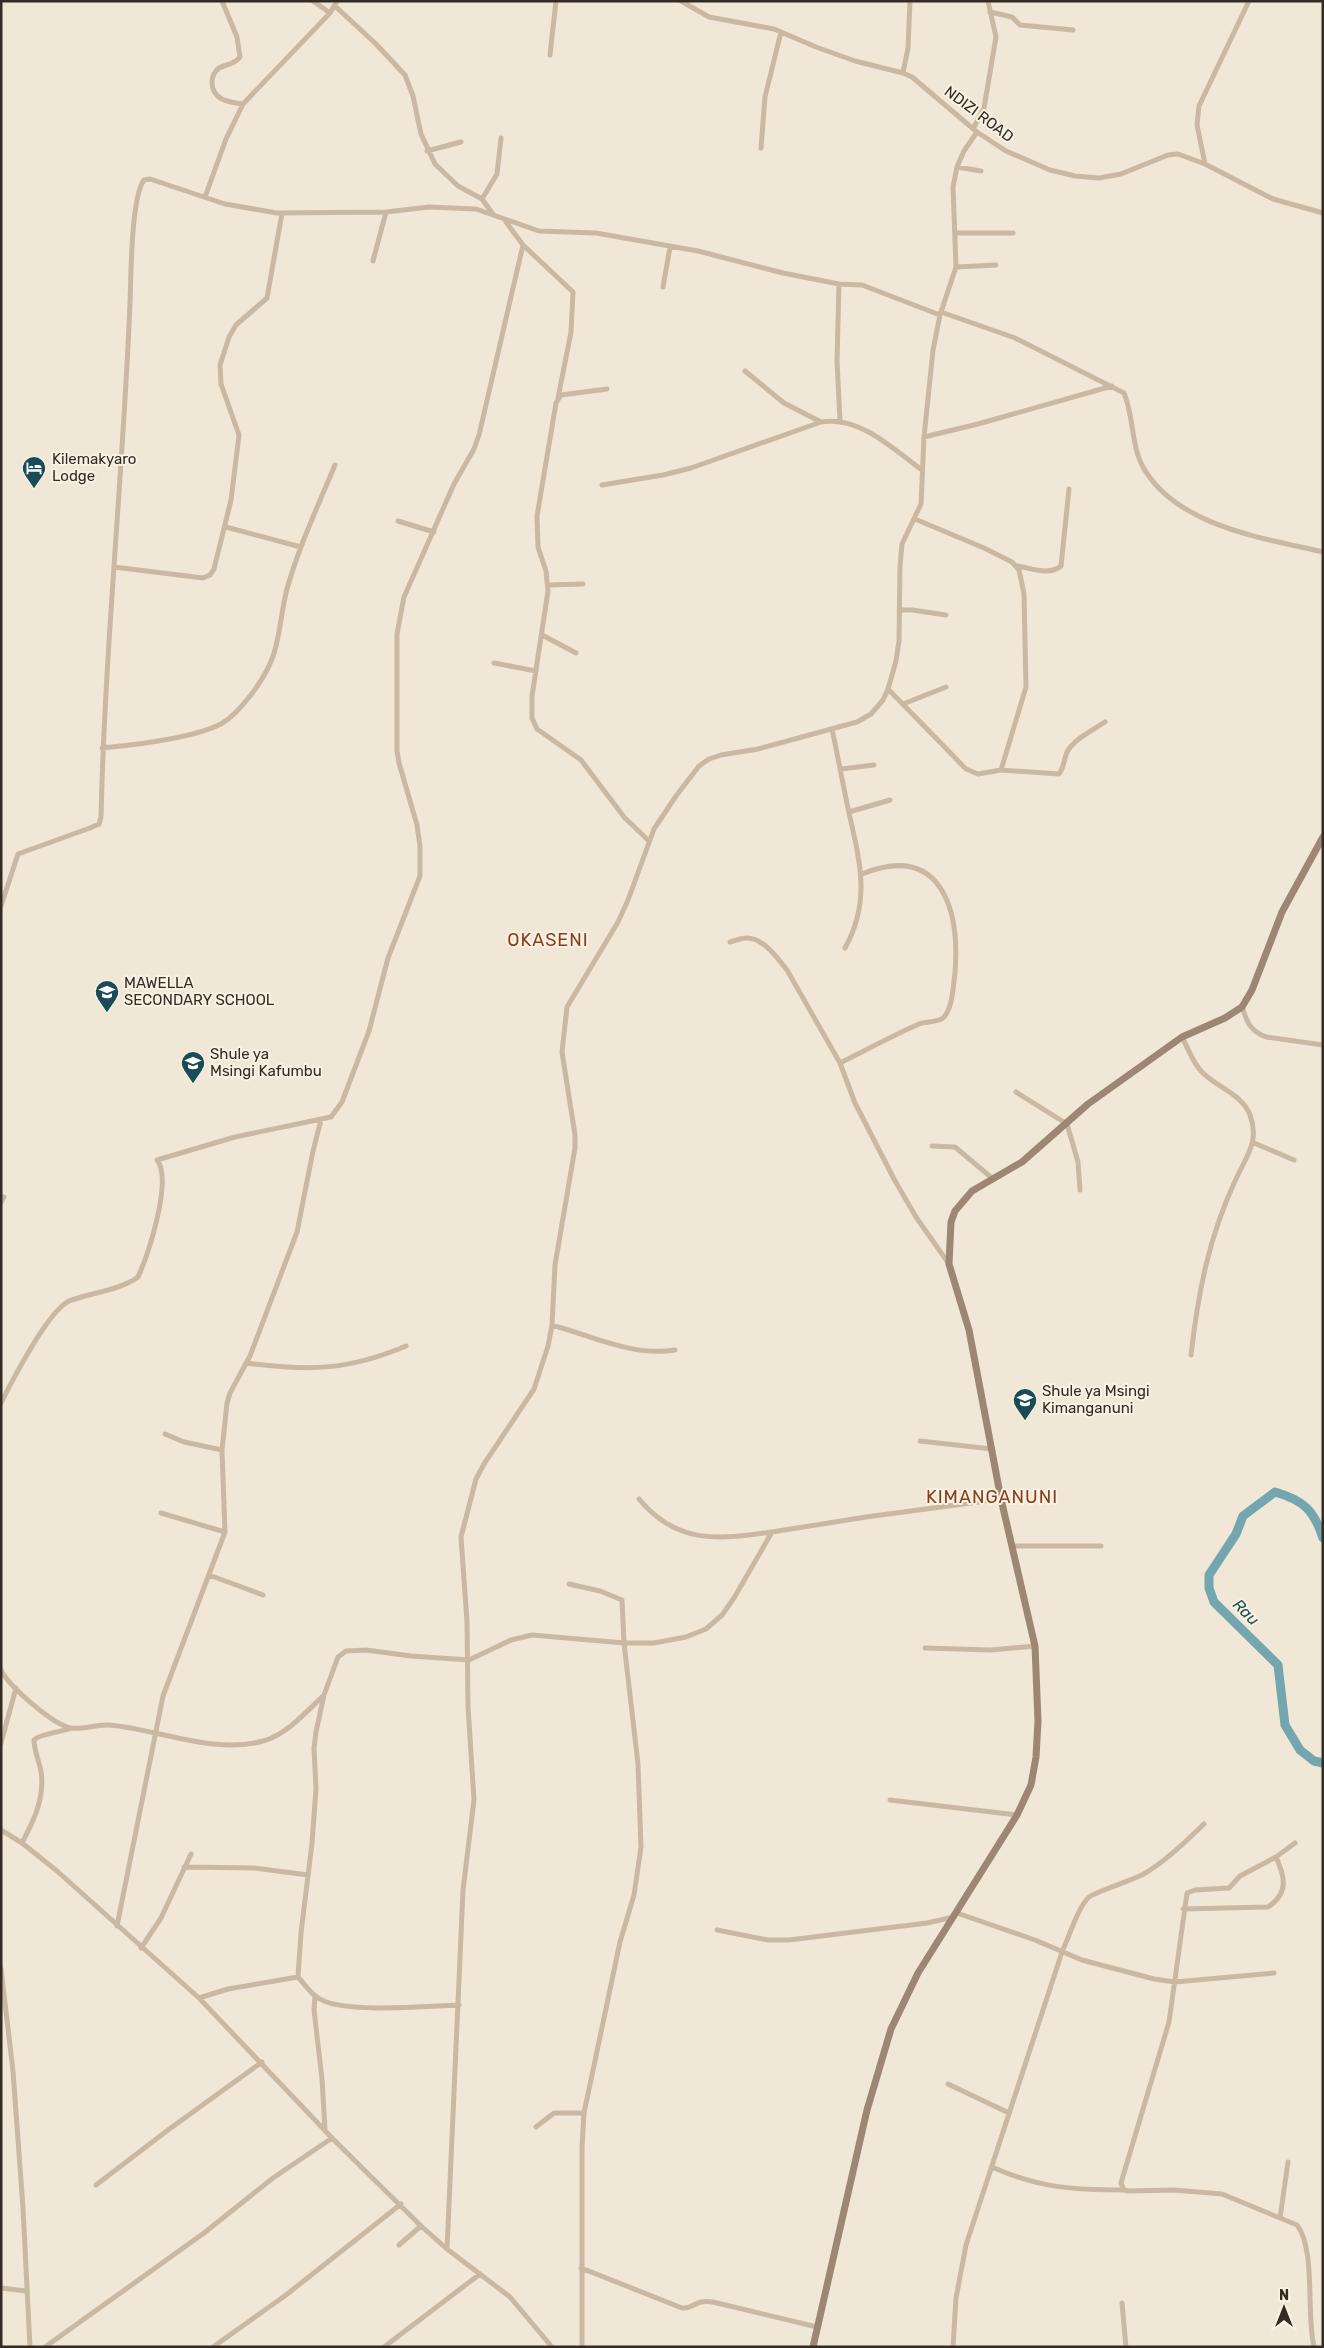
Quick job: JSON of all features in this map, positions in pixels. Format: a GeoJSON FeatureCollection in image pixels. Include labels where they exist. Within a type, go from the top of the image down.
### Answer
{"type":"FeatureCollection","features":[{"type":"Feature","properties":{"kind":"street"},"geometry":{"type":"LineString","coordinates":[[222,1],[236,37],[240,57],[236,62],[221,67],[214,73],[212,78],[213,90],[219,98],[243,104]]}},
{"type":"Feature","properties":{"kind":"street"},"geometry":{"type":"LineString","coordinates":[[312,1],[330,13]]}},
{"type":"Feature","properties":{"kind":"street"},"geometry":{"type":"LineString","coordinates":[[550,55],[556,1]]}},
{"type":"Feature","properties":{"kind":"street","name":"NDIZI ROAD"},"geometry":{"type":"LineString","coordinates":[[680,1],[709,17],[763,26],[855,61],[904,73],[975,131],[1006,151],[1032,164],[1075,176],[1099,178],[1121,174],[1168,155],[1178,154],[1205,164],[1273,198],[1323,213]]}},
{"type":"Feature","properties":{"kind":"street"},"geometry":{"type":"LineString","coordinates":[[904,73],[909,38],[910,1]]}},
{"type":"Feature","properties":{"kind":"street"},"geometry":{"type":"LineString","coordinates":[[447,2249],[463,1890],[474,1800],[469,1720],[469,1660],[461,1550],[462,1527],[476,1479],[534,1389],[548,1346],[552,1325],[555,1265],[574,1148],[574,1128],[562,1058],[566,1014],[570,1002],[587,976],[628,900],[649,841],[676,796],[699,766],[721,754],[758,749],[832,730],[866,718],[883,700],[888,690],[899,641],[902,544],[921,504],[924,437],[933,350],[941,313],[956,267],[953,187],[957,167],[984,108],[994,52],[996,37],[988,1]]}},
{"type":"Feature","properties":{"kind":"street"},"geometry":{"type":"LineString","coordinates":[[1205,164],[1197,124],[1199,106],[1250,1]]}},
{"type":"Feature","properties":{"kind":"street"},"geometry":{"type":"LineString","coordinates":[[205,197],[226,138],[243,104],[330,13],[336,4],[405,75],[410,86],[421,134],[435,164],[452,181],[467,192],[482,199],[493,214]]}},
{"type":"Feature","properties":{"kind":"street"},"geometry":{"type":"LineString","coordinates":[[990,12],[1012,17],[1020,25],[1073,30]]}},
{"type":"Feature","properties":{"kind":"street"},"geometry":{"type":"LineString","coordinates":[[761,148],[765,97],[781,32]]}},
{"type":"Feature","properties":{"kind":"street"},"geometry":{"type":"LineString","coordinates":[[482,199],[497,174],[501,138]]}},
{"type":"Feature","properties":{"kind":"street"},"geometry":{"type":"LineString","coordinates":[[428,151],[461,142]]}},
{"type":"Feature","properties":{"kind":"street"},"geometry":{"type":"LineString","coordinates":[[957,167],[981,171]]}},
{"type":"Feature","properties":{"kind":"street"},"geometry":{"type":"LineString","coordinates":[[1,906],[18,854],[99,824],[101,817],[102,748],[137,196],[142,182],[150,178],[233,206],[282,213],[386,212],[457,207],[493,214],[539,231],[596,233],[698,251],[783,273],[839,284],[862,285],[1015,338],[1112,386],[1124,393],[1127,399],[1137,449],[1143,466],[1159,487],[1175,501],[1213,524],[1323,552]]}},
{"type":"Feature","properties":{"kind":"street"},"geometry":{"type":"LineString","coordinates":[[373,261],[386,212]]}},
{"type":"Feature","properties":{"kind":"street"},"geometry":{"type":"LineString","coordinates":[[114,567],[187,577],[203,578],[210,575],[226,527],[239,435],[221,384],[220,365],[229,337],[236,325],[268,298],[282,213]]}},
{"type":"Feature","properties":{"kind":"street"},"geometry":{"type":"LineString","coordinates":[[506,220],[523,245],[573,292],[572,332],[557,400],[537,516],[538,547],[548,584],[532,712],[538,729],[581,760],[624,817],[649,841]]}},
{"type":"Feature","properties":{"kind":"street"},"geometry":{"type":"LineString","coordinates":[[956,233],[1013,233]]}},
{"type":"Feature","properties":{"kind":"street"},"geometry":{"type":"LineString","coordinates":[[1,1403],[25,1355],[63,1305],[133,1281],[138,1277],[163,1190],[162,1169],[157,1160],[235,1137],[285,1125],[321,1120],[331,1117],[339,1109],[369,1031],[388,958],[420,876],[420,846],[417,825],[397,751],[397,634],[404,597],[454,484],[474,449],[479,435],[523,245]]}},
{"type":"Feature","properties":{"kind":"street"},"geometry":{"type":"LineString","coordinates":[[662,287],[670,247]]}},
{"type":"Feature","properties":{"kind":"street"},"geometry":{"type":"LineString","coordinates":[[956,267],[996,265]]}},
{"type":"Feature","properties":{"kind":"street"},"geometry":{"type":"LineString","coordinates":[[839,284],[837,361],[840,421]]}},
{"type":"Feature","properties":{"kind":"street"},"geometry":{"type":"LineString","coordinates":[[745,371],[784,403],[821,422]]}},
{"type":"Feature","properties":{"kind":"street"},"geometry":{"type":"LineString","coordinates":[[924,437],[1112,386]]}},
{"type":"Feature","properties":{"kind":"street"},"geometry":{"type":"LineString","coordinates":[[557,400],[561,395],[568,393],[607,389]]}},
{"type":"Feature","properties":{"kind":"street"},"geometry":{"type":"LineString","coordinates":[[602,485],[663,475],[691,468],[821,422],[840,421],[861,428],[922,470]]}},
{"type":"Feature","properties":{"kind":"street"},"geometry":{"type":"LineString","coordinates":[[102,748],[142,744],[212,728],[234,714],[247,700],[272,660],[281,611],[301,547],[335,465]]}},
{"type":"Feature","properties":{"kind":"street"},"geometry":{"type":"LineString","coordinates":[[915,519],[984,548],[1017,566],[1048,572],[1056,570],[1061,566],[1069,489]]}},
{"type":"Feature","properties":{"kind":"street"},"geometry":{"type":"LineString","coordinates":[[398,521],[434,532]]}},
{"type":"Feature","properties":{"kind":"street"},"geometry":{"type":"LineString","coordinates":[[226,527],[301,547]]}},
{"type":"Feature","properties":{"kind":"street"},"geometry":{"type":"LineString","coordinates":[[1001,770],[1026,687],[1024,594],[1017,566]]}},
{"type":"Feature","properties":{"kind":"street"},"geometry":{"type":"LineString","coordinates":[[548,584],[583,584]]}},
{"type":"Feature","properties":{"kind":"street"},"geometry":{"type":"LineString","coordinates":[[901,610],[946,615]]}},
{"type":"Feature","properties":{"kind":"street"},"geometry":{"type":"LineString","coordinates":[[542,635],[576,653]]}},
{"type":"Feature","properties":{"kind":"street"},"geometry":{"type":"LineString","coordinates":[[494,664],[536,672]]}},
{"type":"Feature","properties":{"kind":"street"},"geometry":{"type":"LineString","coordinates":[[903,704],[946,687]]}},
{"type":"Feature","properties":{"kind":"street"},"geometry":{"type":"LineString","coordinates":[[888,690],[966,769],[978,774],[1001,770],[1059,774],[1062,771],[1068,750],[1073,744],[1105,722]]}},
{"type":"Feature","properties":{"kind":"street"},"geometry":{"type":"LineString","coordinates":[[832,730],[862,874],[858,916],[854,932],[844,948]]}},
{"type":"Feature","properties":{"kind":"street"},"geometry":{"type":"LineString","coordinates":[[841,769],[874,765]]}},
{"type":"Feature","properties":{"kind":"street"},"geometry":{"type":"LineString","coordinates":[[849,812],[890,800]]}},
{"type":"Feature","properties":{"kind":"street"},"geometry":{"type":"LineString","coordinates":[[813,2347],[861,2142],[866,2110],[886,2042],[918,1973],[1017,1815],[1031,1785],[1036,1757],[1038,1721],[1035,1646],[1001,1499],[969,1330],[949,1264],[951,1222],[955,1211],[972,1191],[1022,1162],[1088,1104],[1182,1037],[1225,1018],[1242,1007],[1252,990],[1282,912],[1323,838]]}},
{"type":"Feature","properties":{"kind":"street"},"geometry":{"type":"LineString","coordinates":[[840,1063],[918,1025],[941,1020],[949,1006],[954,980],[956,938],[953,920],[942,888],[926,872],[906,867],[879,869],[862,874]]}},
{"type":"Feature","properties":{"kind":"street"},"geometry":{"type":"LineString","coordinates":[[730,942],[751,938],[766,947],[777,957],[817,1020],[840,1063],[855,1103],[894,1179],[916,1218],[949,1264]]}},
{"type":"Feature","properties":{"kind":"street"},"geometry":{"type":"LineString","coordinates":[[1242,1007],[1247,1024],[1258,1034],[1323,1045]]}},
{"type":"Feature","properties":{"kind":"street"},"geometry":{"type":"LineString","coordinates":[[1182,1037],[1202,1072],[1246,1107],[1252,1123],[1254,1143],[1226,1200],[1214,1234],[1196,1305],[1191,1355]]}},
{"type":"Feature","properties":{"kind":"street"},"geometry":{"type":"LineString","coordinates":[[1016,1092],[1066,1124],[1078,1162],[1080,1190]]}},
{"type":"Feature","properties":{"kind":"street"},"geometry":{"type":"LineString","coordinates":[[117,1926],[170,1673],[225,1532],[222,1450],[230,1393],[246,1364],[297,1232],[321,1120]]}},
{"type":"Feature","properties":{"kind":"street"},"geometry":{"type":"LineString","coordinates":[[1254,1143],[1294,1160]]}},
{"type":"Feature","properties":{"kind":"street"},"geometry":{"type":"LineString","coordinates":[[932,1146],[955,1147],[992,1178]]}},
{"type":"Feature","properties":{"kind":"street"},"geometry":{"type":"LineString","coordinates":[[552,1325],[635,1349],[650,1352],[675,1350]]}},
{"type":"Feature","properties":{"kind":"street"},"geometry":{"type":"LineString","coordinates":[[246,1364],[286,1368],[334,1367],[373,1359],[406,1346]]}},
{"type":"Feature","properties":{"kind":"street"},"geometry":{"type":"LineString","coordinates":[[165,1434],[184,1442],[222,1450]]}},
{"type":"Feature","properties":{"kind":"street"},"geometry":{"type":"LineString","coordinates":[[920,1441],[992,1449]]}},
{"type":"Feature","properties":{"kind":"street"},"geometry":{"type":"LineString","coordinates":[[639,1498],[663,1523],[697,1535],[714,1537],[742,1536],[1001,1499]]}},
{"type":"Feature","properties":{"kind":"street"},"geometry":{"type":"LineString","coordinates":[[162,1513],[225,1532]]}},
{"type":"Feature","properties":{"kind":"street"},"geometry":{"type":"LineString","coordinates":[[459,2005],[350,2006],[331,2003],[316,1996],[298,1977],[316,1788],[314,1748],[324,1695],[338,1657],[346,1651],[366,1650],[411,1656],[469,1660],[511,1640],[532,1635],[624,1644],[669,1641],[706,1629],[722,1615],[734,1598],[772,1532]]}},
{"type":"Feature","properties":{"kind":"street"},"geometry":{"type":"LineString","coordinates":[[1013,1546],[1101,1546]]}},
{"type":"Feature","properties":{"kind":"street"},"geometry":{"type":"LineString","coordinates":[[208,1575],[263,1596]]}},
{"type":"Feature","properties":{"kind":"street"},"geometry":{"type":"LineString","coordinates":[[569,1584],[600,1591],[622,1600],[624,1644],[641,1806],[639,1869],[620,1942],[584,2114],[582,2147],[582,2347]]}},
{"type":"Feature","properties":{"kind":"street"},"geometry":{"type":"LineString","coordinates":[[926,1648],[991,1650],[1035,1646]]}},
{"type":"Feature","properties":{"kind":"street"},"geometry":{"type":"LineString","coordinates":[[1,1670],[3,1679],[49,1716],[71,1728]]}},
{"type":"Feature","properties":{"kind":"street"},"geometry":{"type":"LineString","coordinates":[[1,1743],[16,1688]]}},
{"type":"Feature","properties":{"kind":"street"},"geometry":{"type":"LineString","coordinates":[[22,1843],[38,1810],[42,1790],[34,1740],[38,1736],[58,1733],[71,1728],[109,1725],[236,1746],[266,1741],[289,1726],[324,1695]]}},
{"type":"Feature","properties":{"kind":"street"},"geometry":{"type":"LineString","coordinates":[[890,1800],[1017,1815]]}},
{"type":"Feature","properties":{"kind":"street"},"geometry":{"type":"LineString","coordinates":[[953,2347],[960,2268],[1062,1952],[1090,1895],[1120,1885],[1144,1874],[1183,1844],[1204,1824]]}},
{"type":"Feature","properties":{"kind":"street"},"geometry":{"type":"LineString","coordinates":[[1,1830],[22,1843],[199,1998],[262,2062],[332,2138],[401,2204],[421,2226],[447,2249],[510,2298],[552,2347]]}},
{"type":"Feature","properties":{"kind":"street"},"geometry":{"type":"LineString","coordinates":[[1124,2190],[1121,2182],[1169,2022],[1183,1909],[1188,1892],[1229,1888],[1240,1876],[1276,1857],[1295,1844]]}},
{"type":"Feature","properties":{"kind":"street"},"geometry":{"type":"LineString","coordinates":[[141,1948],[161,1918],[190,1854]]}},
{"type":"Feature","properties":{"kind":"street"},"geometry":{"type":"LineString","coordinates":[[1183,1909],[1268,1907],[1281,1896],[1284,1885],[1284,1877],[1276,1857]]}},
{"type":"Feature","properties":{"kind":"street"},"geometry":{"type":"LineString","coordinates":[[184,1868],[254,1868],[308,1875]]}},
{"type":"Feature","properties":{"kind":"street"},"geometry":{"type":"LineString","coordinates":[[717,1930],[768,1940],[812,1939],[853,1931],[926,1924],[956,1915],[1035,1940],[1082,1960],[1134,1975],[1175,1982],[1274,1973]]}},
{"type":"Feature","properties":{"kind":"street"},"geometry":{"type":"LineString","coordinates":[[1,1969],[13,2071],[26,2248],[26,2291],[30,2347]]}},
{"type":"Feature","properties":{"kind":"street"},"geometry":{"type":"LineString","coordinates":[[199,1998],[228,1989],[298,1977]]}},
{"type":"Feature","properties":{"kind":"street"},"geometry":{"type":"LineString","coordinates":[[316,1996],[314,2019],[322,2079],[325,2130]]}},
{"type":"Feature","properties":{"kind":"street"},"geometry":{"type":"LineString","coordinates":[[96,2186],[168,2130],[262,2062]]}},
{"type":"Feature","properties":{"kind":"street"},"geometry":{"type":"LineString","coordinates":[[948,2084],[1009,2114]]}},
{"type":"Feature","properties":{"kind":"street"},"geometry":{"type":"LineString","coordinates":[[536,2127],[554,2113],[584,2114]]}},
{"type":"Feature","properties":{"kind":"street"},"geometry":{"type":"LineString","coordinates":[[45,2347],[204,2233],[279,2174],[332,2138]]}},
{"type":"Feature","properties":{"kind":"street"},"geometry":{"type":"LineString","coordinates":[[1280,2218],[1288,2162]]}},
{"type":"Feature","properties":{"kind":"street"},"geometry":{"type":"LineString","coordinates":[[992,2167],[1018,2179],[1058,2188],[1174,2190],[1214,2193],[1228,2196],[1296,2225],[1304,2239],[1307,2252],[1310,2323],[1314,2347]]}},
{"type":"Feature","properties":{"kind":"street"},"geometry":{"type":"LineString","coordinates":[[213,2347],[286,2295],[401,2204]]}},
{"type":"Feature","properties":{"kind":"street"},"geometry":{"type":"LineString","coordinates":[[399,2245],[421,2226]]}},
{"type":"Feature","properties":{"kind":"street"},"geometry":{"type":"LineString","coordinates":[[581,2268],[682,2308],[690,2308],[700,2300],[817,2327]]}},
{"type":"Feature","properties":{"kind":"street"},"geometry":{"type":"LineString","coordinates":[[384,2347],[480,2274]]}},
{"type":"Feature","properties":{"kind":"street"},"geometry":{"type":"LineString","coordinates":[[1,2288],[26,2291]]}},
{"type":"Feature","properties":{"kind":"street"},"geometry":{"type":"LineString","coordinates":[[1122,2303],[1126,2347]]}},
{"type":"Feature","properties":{"kind":"waterway","name":"Rau"},"geometry":{"type":"LineString","coordinates":[[1323,1538],[1316,1520],[1306,1508],[1293,1499],[1275,1492],[1243,1516],[1236,1534],[1209,1575],[1209,1588],[1214,1602],[1278,1665],[1285,1725],[1300,1750],[1314,1761],[1323,1763]]}},
{"type":"Feature","properties":{"kind":"place","name":"Kilemakyaro Lodge"},"geometry":{"type":"Point","coordinates":[34,489]}},
{"type":"Feature","properties":{"kind":"place","name":"MAWELLA SECONDARY SCHOOL"},"geometry":{"type":"Point","coordinates":[107,1013]}},
{"type":"Feature","properties":{"kind":"place","name":"Shule ya Msingi Kafumbu"},"geometry":{"type":"Point","coordinates":[193,1084]}},
{"type":"Feature","properties":{"kind":"place","name":"Shule ya Msingi Kimanganuni"},"geometry":{"type":"Point","coordinates":[1025,1421]}},
{"type":"Feature","properties":{"kind":"district","name":"OKASENI"},"geometry":{"type":"Point","coordinates":[548,940]}},
{"type":"Feature","properties":{"kind":"district","name":"KIMANGANUNI"},"geometry":{"type":"Point","coordinates":[992,1497]}}]}
